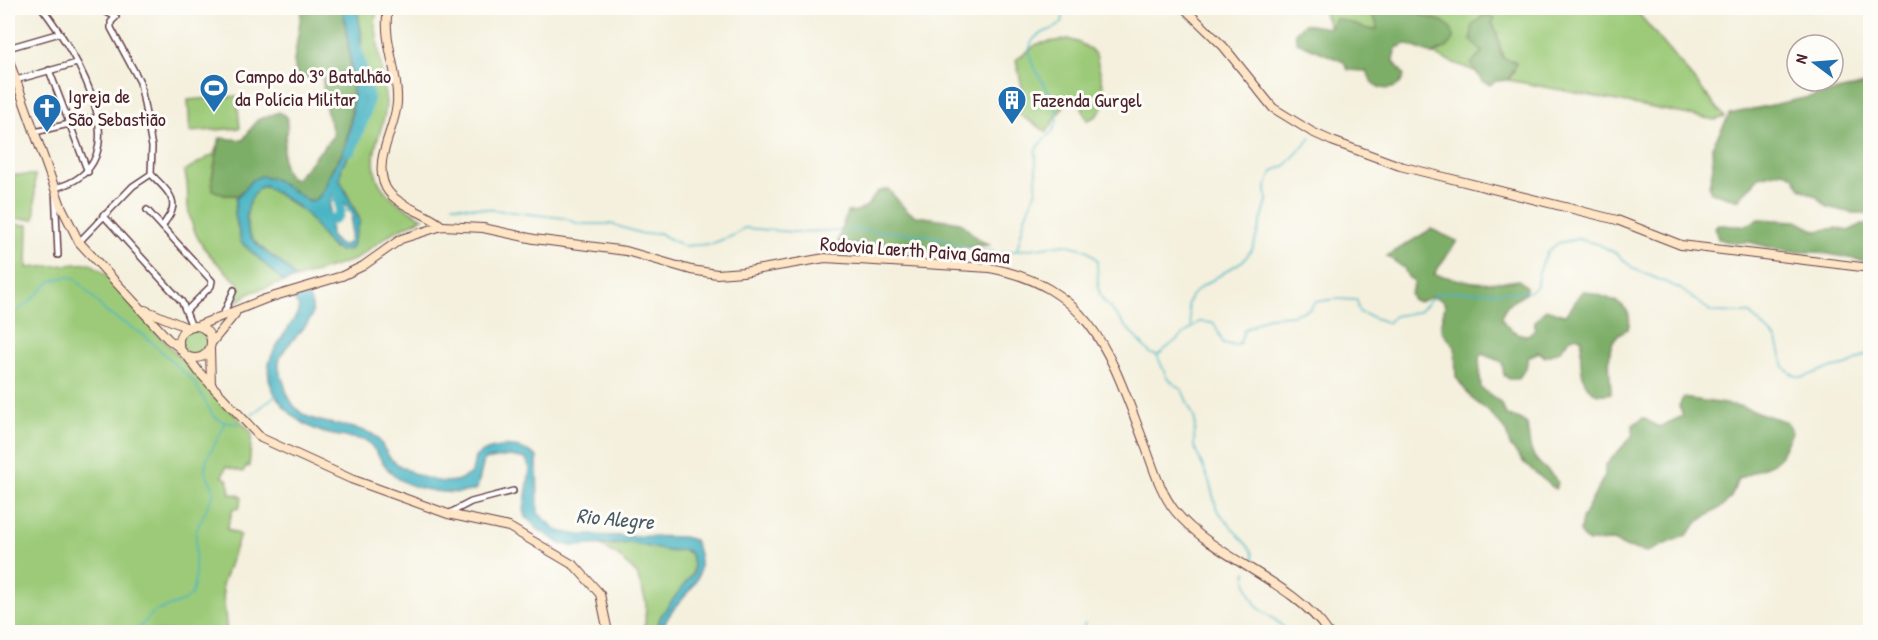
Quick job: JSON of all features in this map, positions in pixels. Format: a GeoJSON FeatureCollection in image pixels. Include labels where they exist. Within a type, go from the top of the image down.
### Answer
{"type":"FeatureCollection","features":[{"type":"Feature","properties":{"kind":"main road"},"geometry":{"type":"LineString","coordinates":[[388,8],[386,29],[397,101],[395,120],[382,160],[382,175],[385,185],[396,199],[430,215],[442,226]]}},
{"type":"Feature","properties":{"kind":"main road"},"geometry":{"type":"LineString","coordinates":[[1184,8],[1224,47],[1273,108],[1312,132],[1332,141],[1400,165],[1617,220],[1681,245],[1870,268]]}},
{"type":"Feature","properties":{"kind":"main road"},"geometry":{"type":"LineString","coordinates":[[8,58],[55,188],[79,242],[168,339],[180,348],[261,438],[351,479],[448,514],[509,527],[574,566],[600,594],[608,633]]}},
{"type":"Feature","properties":{"kind":"main road","name":"Rodovia Laerth Paiva Gama"},"geometry":{"type":"LineString","coordinates":[[193,327],[280,294],[342,276],[400,240],[442,226],[483,228],[534,239],[616,249],[691,270],[717,274],[743,272],[825,258],[990,268],[1035,280],[1069,302],[1097,335],[1112,365],[1155,473],[1175,511],[1196,531],[1310,612],[1328,633]]}},
{"type":"Feature","properties":{"kind":"main road"},"geometry":{"type":"LineString","coordinates":[[141,309],[206,330],[211,346],[212,386]]}},
{"type":"Feature","properties":{"kind":"main road","name":"Rodovia Laerth Paiva Gama"},"geometry":{"type":"LineString","coordinates":[[211,346],[236,312]]}},
{"type":"Feature","properties":{"kind":"main road"},"geometry":{"type":"LineString","coordinates":[[180,348],[180,338],[193,327]]}},
{"type":"Feature","properties":{"kind":"main road"},"geometry":{"type":"LineString","coordinates":[[188,357],[198,358],[211,346]]}},
{"type":"Feature","properties":{"kind":"street"},"geometry":{"type":"LineString","coordinates":[[42,8],[77,63],[92,93],[99,117],[99,142],[88,172],[78,180],[55,188],[58,255]]}},
{"type":"Feature","properties":{"kind":"street"},"geometry":{"type":"LineString","coordinates":[[98,8],[116,17],[111,22],[111,28],[140,81],[152,147],[151,174],[165,189],[172,203],[171,212],[163,227]]}},
{"type":"Feature","properties":{"kind":"street"},"geometry":{"type":"LineString","coordinates":[[8,48],[60,33]]}},
{"type":"Feature","properties":{"kind":"street"},"geometry":{"type":"LineString","coordinates":[[16,80],[77,63]]}},
{"type":"Feature","properties":{"kind":"street"},"geometry":{"type":"LineString","coordinates":[[49,70],[88,172]]}},
{"type":"Feature","properties":{"kind":"street"},"geometry":{"type":"LineString","coordinates":[[35,132],[99,117]]}},
{"type":"Feature","properties":{"kind":"street"},"geometry":{"type":"LineString","coordinates":[[79,242],[133,186],[151,174]]}},
{"type":"Feature","properties":{"kind":"street"},"geometry":{"type":"LineString","coordinates":[[147,210],[212,284],[187,310]]}},
{"type":"Feature","properties":{"kind":"street"},"geometry":{"type":"LineString","coordinates":[[103,215],[187,310],[193,327]]}},
{"type":"Feature","properties":{"kind":"street"},"geometry":{"type":"LineString","coordinates":[[223,317],[234,290]]}},
{"type":"Feature","properties":{"kind":"street"},"geometry":{"type":"LineString","coordinates":[[448,514],[471,502],[513,491]]}},
{"type":"Feature","properties":{"kind":"green space"},"geometry":{"type":"Polygon","coordinates":[[[302,8],[343,8],[351,63],[352,100],[351,118],[342,154],[333,167],[323,191],[314,201],[302,199],[274,179],[241,191],[239,195],[224,195],[213,190],[212,178],[220,138],[243,140],[257,120],[279,112],[287,117],[283,158],[286,172],[292,179],[297,178],[334,135],[326,109],[322,76],[304,78],[296,74],[294,61],[302,8]]]}},
{"type":"Feature","properties":{"kind":"green space"},"geometry":{"type":"Polygon","coordinates":[[[357,8],[377,8],[375,22],[386,102],[385,116],[374,154],[377,178],[390,196],[423,218],[392,233],[354,260],[295,279],[289,270],[256,243],[250,235],[247,225],[249,203],[254,193],[265,186],[306,213],[334,249],[348,250],[360,220],[340,180],[342,166],[356,143],[366,89],[360,70],[361,32],[357,8]]]}},
{"type":"Feature","properties":{"kind":"green space"},"geometry":{"type":"Polygon","coordinates":[[[1322,8],[1374,8],[1377,29],[1367,29],[1336,19],[1330,28],[1322,8]]]}},
{"type":"Feature","properties":{"kind":"green space"},"geometry":{"type":"Polygon","coordinates":[[[1374,8],[1411,8],[1423,16],[1442,21],[1450,27],[1454,37],[1448,47],[1432,54],[1406,44],[1396,48],[1393,60],[1404,75],[1403,80],[1400,84],[1387,89],[1373,83],[1366,71],[1348,70],[1344,62],[1297,42],[1295,33],[1304,24],[1329,28],[1336,19],[1367,29],[1377,29],[1377,23],[1372,16],[1374,8]]]}},
{"type":"Feature","properties":{"kind":"green space"},"geometry":{"type":"Polygon","coordinates":[[[1411,8],[1634,8],[1725,117],[1715,120],[1508,80],[1514,72],[1515,61],[1503,58],[1497,33],[1483,16],[1475,23],[1476,44],[1482,52],[1475,59],[1477,72],[1432,54],[1439,52],[1454,37],[1446,26],[1411,8]]]}},
{"type":"Feature","properties":{"kind":"green space"},"geometry":{"type":"Polygon","coordinates":[[[1485,14],[1495,19],[1492,23],[1503,58],[1515,61],[1516,65],[1508,80],[1496,81],[1490,85],[1483,82],[1471,64],[1482,52],[1471,40],[1472,26],[1485,14]]]}},
{"type":"Feature","properties":{"kind":"green space"},"geometry":{"type":"Polygon","coordinates":[[[1068,39],[1087,47],[1097,57],[1104,98],[1103,106],[1095,117],[1087,120],[1082,108],[1085,95],[1077,98],[1070,96],[1047,132],[998,104],[1007,95],[1023,91],[1016,60],[1037,44],[1068,39]]]}},
{"type":"Feature","properties":{"kind":"green space"},"geometry":{"type":"Polygon","coordinates":[[[1870,84],[1870,213],[1853,213],[1827,207],[1817,197],[1800,188],[1794,176],[1783,171],[1759,177],[1738,200],[1711,192],[1709,187],[1713,167],[1712,147],[1730,114],[1828,93],[1845,93],[1845,89],[1870,84]]]}},
{"type":"Feature","properties":{"kind":"green space","name":"Campo do 3º Batalhão da Polícia Militar"},"geometry":{"type":"Polygon","coordinates":[[[237,96],[240,128],[190,132],[188,100],[237,96]]]}},
{"type":"Feature","properties":{"kind":"green space"},"geometry":{"type":"Polygon","coordinates":[[[220,138],[212,178],[224,195],[239,195],[235,214],[241,242],[284,282],[252,292],[232,305],[229,303],[239,284],[206,250],[194,231],[188,207],[184,171],[214,154],[220,138]]]}},
{"type":"Feature","properties":{"kind":"green space"},"geometry":{"type":"Polygon","coordinates":[[[8,175],[35,175],[35,219],[8,219],[8,175]]]}},
{"type":"Feature","properties":{"kind":"green space"},"geometry":{"type":"Polygon","coordinates":[[[888,189],[906,210],[916,216],[960,222],[979,240],[989,245],[956,248],[956,253],[837,244],[847,212],[862,209],[877,192],[888,189]]]}},
{"type":"Feature","properties":{"kind":"green space"},"geometry":{"type":"Polygon","coordinates":[[[1758,219],[1797,221],[1816,231],[1836,228],[1848,231],[1861,225],[1870,225],[1870,262],[1818,252],[1788,252],[1749,242],[1733,243],[1718,239],[1715,227],[1718,224],[1739,226],[1758,219]]]}},
{"type":"Feature","properties":{"kind":"green space"},"geometry":{"type":"Polygon","coordinates":[[[8,224],[28,225],[27,268],[90,263],[108,276],[152,328],[252,433],[249,467],[246,466],[243,472],[226,467],[222,476],[228,480],[230,494],[239,495],[242,498],[239,508],[233,509],[227,529],[240,535],[222,585],[227,632],[8,632],[8,224]]]}},
{"type":"Feature","properties":{"kind":"green space"},"geometry":{"type":"Polygon","coordinates":[[[1431,229],[1457,241],[1434,274],[1476,282],[1519,280],[1526,287],[1525,294],[1508,304],[1501,317],[1509,328],[1516,332],[1528,335],[1535,329],[1535,321],[1546,309],[1564,315],[1584,291],[1617,302],[1628,313],[1630,320],[1628,329],[1614,340],[1609,356],[1611,393],[1600,394],[1587,385],[1581,368],[1582,339],[1576,336],[1569,339],[1560,351],[1545,357],[1539,352],[1528,357],[1526,368],[1518,379],[1509,379],[1504,375],[1502,362],[1482,354],[1479,357],[1481,388],[1500,402],[1507,416],[1518,418],[1527,424],[1533,454],[1556,479],[1558,483],[1555,489],[1526,465],[1510,446],[1506,431],[1489,412],[1471,398],[1456,377],[1455,347],[1442,331],[1441,324],[1445,306],[1443,301],[1432,297],[1419,302],[1413,300],[1410,294],[1415,282],[1408,277],[1404,268],[1387,256],[1431,229]]]}},
{"type":"Feature","properties":{"kind":"green space"},"geometry":{"type":"Polygon","coordinates":[[[195,328],[205,332],[209,342],[205,352],[195,356],[185,352],[181,342],[185,332],[195,328]]]}},
{"type":"Feature","properties":{"kind":"green space"},"geometry":{"type":"Polygon","coordinates":[[[1683,398],[1739,406],[1787,422],[1792,432],[1780,457],[1773,463],[1738,479],[1731,497],[1723,506],[1699,521],[1687,535],[1647,552],[1628,548],[1613,541],[1589,542],[1583,538],[1580,531],[1582,519],[1605,475],[1605,466],[1633,435],[1633,425],[1643,418],[1659,427],[1683,416],[1679,406],[1683,398]]]}},
{"type":"Feature","properties":{"kind":"green space"},"geometry":{"type":"Polygon","coordinates":[[[631,543],[673,552],[682,549],[691,554],[694,567],[691,579],[662,614],[654,632],[636,632],[645,625],[646,602],[637,574],[617,555],[601,546],[631,543]]]}},
{"type":"Feature","properties":{"kind":"water"},"geometry":{"type":"Polygon","coordinates":[[[343,8],[357,8],[361,32],[360,70],[366,89],[356,143],[342,166],[340,180],[360,221],[351,249],[340,251],[325,240],[301,209],[265,186],[259,188],[249,203],[247,226],[256,243],[289,270],[295,279],[284,282],[241,242],[235,214],[236,199],[252,180],[261,176],[274,179],[309,201],[314,200],[323,192],[331,171],[342,155],[352,119],[353,82],[343,8]],[[336,192],[332,194],[331,237],[339,245],[345,245],[350,241],[352,213],[336,192]]]}},
{"type":"Feature","properties":{"kind":"water"},"geometry":{"type":"Polygon","coordinates":[[[303,291],[311,302],[312,312],[303,330],[281,355],[279,365],[291,402],[299,411],[309,418],[372,434],[397,464],[413,473],[439,481],[455,481],[472,473],[475,457],[489,449],[506,446],[530,452],[537,457],[538,513],[558,531],[579,535],[684,537],[694,540],[700,569],[690,590],[674,608],[661,632],[654,632],[662,614],[694,572],[691,554],[686,550],[668,551],[631,543],[572,546],[561,544],[539,530],[526,517],[524,510],[530,469],[526,459],[510,456],[484,460],[477,489],[447,492],[424,489],[404,482],[391,473],[367,441],[325,433],[314,429],[291,414],[274,392],[269,380],[269,366],[275,348],[297,314],[299,307],[290,294],[303,291]]]}},
{"type":"Feature","properties":{"kind":"waterway"},"geometry":{"type":"LineString","coordinates":[[1017,250],[1025,217],[1036,190],[1036,150],[1054,130],[1057,121],[1057,110],[1035,69],[1030,49],[1036,37],[1061,24],[1063,18],[1061,8]]}},
{"type":"Feature","properties":{"kind":"waterway"},"geometry":{"type":"LineString","coordinates":[[1795,8],[1810,10],[1841,8]]}},
{"type":"Feature","properties":{"kind":"waterway","name":"Rio Alegre"},"geometry":{"type":"LineString","coordinates":[[351,151],[365,116],[369,98],[357,49]]}},
{"type":"Feature","properties":{"kind":"waterway"},"geometry":{"type":"LineString","coordinates":[[1191,326],[1188,304],[1191,296],[1201,287],[1244,260],[1253,248],[1267,202],[1266,187],[1273,171],[1285,166],[1311,138]]}},
{"type":"Feature","properties":{"kind":"waterway","name":"Rio Alegre"},"geometry":{"type":"LineString","coordinates":[[318,212],[333,220],[339,215],[340,207],[334,180]]}},
{"type":"Feature","properties":{"kind":"waterway"},"geometry":{"type":"LineString","coordinates":[[453,205],[564,218],[579,224],[611,224],[643,234],[659,233],[683,246],[711,244],[732,236],[744,228],[792,232],[863,230],[926,235],[941,238],[961,247],[1000,253],[1065,244],[1087,250],[1097,260],[1098,288],[1102,299],[1151,354],[1157,355],[1167,378],[1182,390],[1195,420],[1194,446],[1209,481],[1217,510],[1252,551],[1254,558],[1251,563]]}},
{"type":"Feature","properties":{"kind":"waterway"},"geometry":{"type":"LineString","coordinates":[[340,210],[352,212]]}},
{"type":"Feature","properties":{"kind":"waterway"},"geometry":{"type":"LineString","coordinates":[[1158,355],[1199,322],[1214,323],[1223,343],[1235,346],[1240,343],[1244,330],[1268,317],[1292,315],[1310,309],[1315,302],[1335,299],[1357,300],[1359,312],[1388,323],[1394,316],[1418,312],[1437,294],[1529,292],[1537,286],[1538,275],[1547,252],[1558,243],[1578,239],[1598,244],[1617,254],[1634,269],[1679,288],[1712,312],[1749,313],[1777,340],[1784,367],[1797,376],[1806,377],[1846,365],[1870,352]]}},
{"type":"Feature","properties":{"kind":"waterway"},"geometry":{"type":"LineString","coordinates":[[8,317],[28,303],[51,281],[66,277],[75,278],[107,313],[144,335],[195,383],[213,416],[224,422],[239,424]]}},
{"type":"Feature","properties":{"kind":"waterway"},"geometry":{"type":"LineString","coordinates":[[249,417],[276,395]]}},
{"type":"Feature","properties":{"kind":"waterway"},"geometry":{"type":"LineString","coordinates":[[135,632],[154,612],[184,601],[192,594],[195,578],[196,531],[214,493],[205,464],[224,423]]}},
{"type":"Feature","properties":{"kind":"waterway"},"geometry":{"type":"LineString","coordinates":[[1246,572],[1247,585],[1256,604],[1287,632]]}},
{"type":"Feature","properties":{"kind":"waterway"},"geometry":{"type":"LineString","coordinates":[[1081,632],[1085,623]]}},
{"type":"Feature","properties":{"kind":"place","name":"Campo do 3º Batalhão da Polícia Militar"},"geometry":{"type":"Point","coordinates":[214,114]}},
{"type":"Feature","properties":{"kind":"place","name":"Fazenda Gurgel"},"geometry":{"type":"Point","coordinates":[1012,126]}},
{"type":"Feature","properties":{"kind":"place","name":"Igreja de São Sebastião"},"geometry":{"type":"Point","coordinates":[47,134]}}]}
